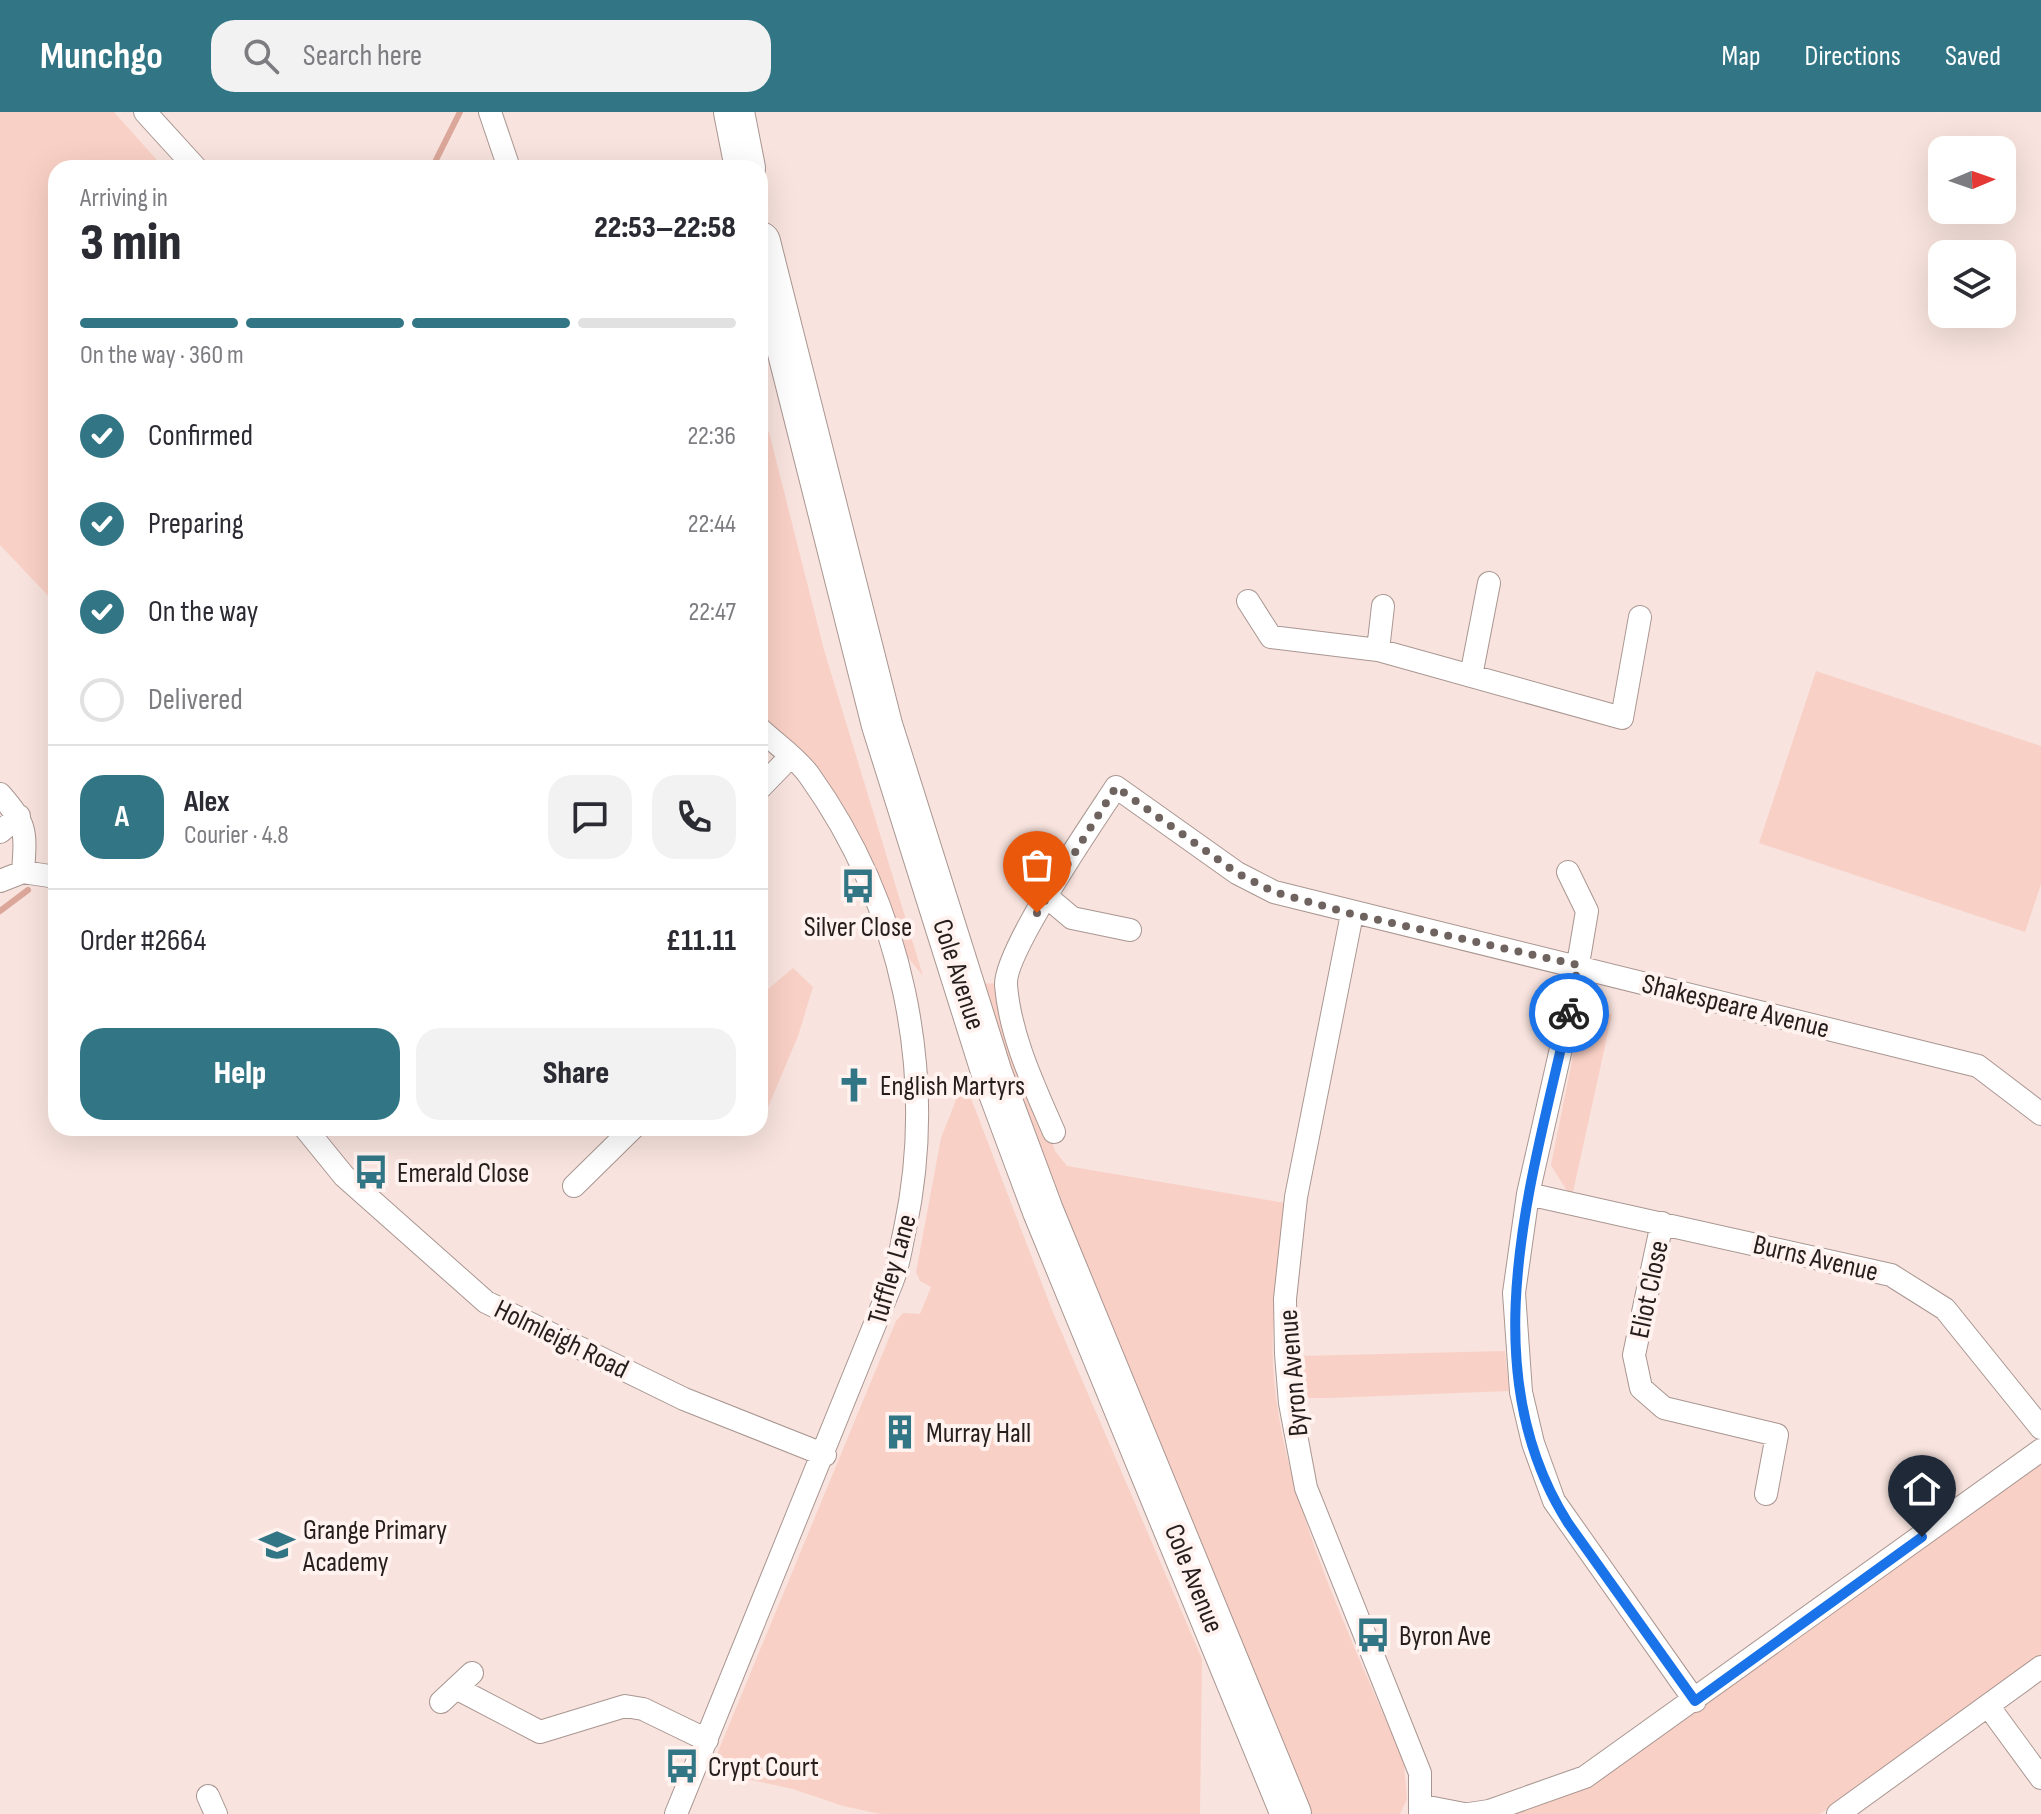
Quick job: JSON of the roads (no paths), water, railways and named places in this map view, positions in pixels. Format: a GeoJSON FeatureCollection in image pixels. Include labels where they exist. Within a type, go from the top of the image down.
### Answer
{"type":"FeatureCollection","features":[{"type":"Feature","properties":{"kind":"highway"},"geometry":{"type":"LineString","coordinates":[[734,112],[743,160]]}},
{"type":"Feature","properties":{"kind":"highway","name":"Cole Avenue"},"geometry":{"type":"LineString","coordinates":[[768,282],[882,725],[992,1074],[1043,1211],[1291,1814]]}},
{"type":"Feature","properties":{"kind":"street"},"geometry":{"type":"LineString","coordinates":[[145,112],[189,160]]}},
{"type":"Feature","properties":{"kind":"street"},"geometry":{"type":"LineString","coordinates":[[490,112],[506,160]]}},
{"type":"Feature","properties":{"kind":"street"},"geometry":{"type":"LineString","coordinates":[[1471,676],[1489,583]]}},
{"type":"Feature","properties":{"kind":"street"},"geometry":{"type":"LineString","coordinates":[[1248,601],[1271,637],[1378,650],[1622,718],[1640,617]]}},
{"type":"Feature","properties":{"kind":"street"},"geometry":{"type":"LineString","coordinates":[[1378,650],[1383,606]]}},
{"type":"Feature","properties":{"kind":"street","name":"Tuffley Lane"},"geometry":{"type":"LineString","coordinates":[[676,1814],[825,1455],[895,1276],[912,1194],[919,1113],[913,1035],[889,934],[844,835],[808,773],[768,736]]}},
{"type":"Feature","properties":{"kind":"street"},"geometry":{"type":"LineString","coordinates":[[768,780],[790,757]]}},
{"type":"Feature","properties":{"kind":"street","name":"Shakespeare Avenue"},"geometry":{"type":"LineString","coordinates":[[1046,896],[1116,787],[1237,873],[1274,892],[1352,914],[1578,965],[1978,1066],[2041,1114]]}},
{"type":"Feature","properties":{"kind":"street"},"geometry":{"type":"LineString","coordinates":[[0,794],[19,816],[25,842],[23,872]]}},
{"type":"Feature","properties":{"kind":"street"},"geometry":{"type":"LineString","coordinates":[[0,832],[19,816]]}},
{"type":"Feature","properties":{"kind":"street"},"geometry":{"type":"LineString","coordinates":[[0,881],[23,872],[48,876]]}},
{"type":"Feature","properties":{"kind":"street"},"geometry":{"type":"LineString","coordinates":[[1568,872],[1587,911],[1528,1194],[1514,1293],[1521,1392],[1533,1443],[1554,1501],[1695,1701]]}},
{"type":"Feature","properties":{"kind":"street"},"geometry":{"type":"LineString","coordinates":[[1054,1132],[1024,1065],[1006,983],[1013,960],[1046,896],[1072,918],[1130,930]]}},
{"type":"Feature","properties":{"kind":"street","name":"Byron Avenue"},"geometry":{"type":"LineString","coordinates":[[1352,914],[1294,1206],[1285,1299],[1286,1354],[1290,1403],[1306,1488],[1420,1773],[1422,1810]]}},
{"type":"Feature","properties":{"kind":"street","name":"Holmleigh Road"},"geometry":{"type":"LineString","coordinates":[[312,1136],[344,1176],[486,1302],[684,1399],[825,1455]]}},
{"type":"Feature","properties":{"kind":"street"},"geometry":{"type":"LineString","coordinates":[[574,1186],[625,1136]]}},
{"type":"Feature","properties":{"kind":"street","name":"Burns Avenue"},"geometry":{"type":"LineString","coordinates":[[1528,1194],[1891,1275],[1945,1309],[2041,1428]]}},
{"type":"Feature","properties":{"kind":"street","name":"Eliot Close"},"geometry":{"type":"LineString","coordinates":[[1662,1223],[1634,1355],[1641,1388],[1664,1408],[1777,1435],[1766,1494]]}},
{"type":"Feature","properties":{"kind":"street"},"geometry":{"type":"LineString","coordinates":[[1422,1810],[1466,1814],[1489,1811],[1585,1777],[2041,1450]]}},
{"type":"Feature","properties":{"kind":"street"},"geometry":{"type":"LineString","coordinates":[[1847,1812],[2041,1667]]}},
{"type":"Feature","properties":{"kind":"street"},"geometry":{"type":"LineString","coordinates":[[456,1688],[540,1732],[625,1706],[643,1709],[707,1740]]}},
{"type":"Feature","properties":{"kind":"street"},"geometry":{"type":"LineString","coordinates":[[1989,1707],[2041,1778]]}},
{"type":"Feature","properties":{"kind":"waterway"},"geometry":{"type":"LineString","coordinates":[[436,160],[460,112]]}},
{"type":"Feature","properties":{"kind":"waterway"},"geometry":{"type":"LineString","coordinates":[[0,911],[28,890]]}},
{"type":"Feature","properties":{"kind":"place","name":"Silver Close"},"geometry":{"type":"Point","coordinates":[858,886]}},
{"type":"Feature","properties":{"kind":"place","name":"English Martyrs"},"geometry":{"type":"Point","coordinates":[854,1085]}},
{"type":"Feature","properties":{"kind":"place","name":"Emerald Close"},"geometry":{"type":"Point","coordinates":[371,1172]}},
{"type":"Feature","properties":{"kind":"place","name":"Murray Hall"},"geometry":{"type":"Point","coordinates":[900,1432]}},
{"type":"Feature","properties":{"kind":"place","name":"Grange Primary Academy"},"geometry":{"type":"Point","coordinates":[277,1545]}},
{"type":"Feature","properties":{"kind":"place","name":"Byron Ave"},"geometry":{"type":"Point","coordinates":[1373,1635]}},
{"type":"Feature","properties":{"kind":"place","name":"Crypt Court"},"geometry":{"type":"Point","coordinates":[682,1766]}}]}
